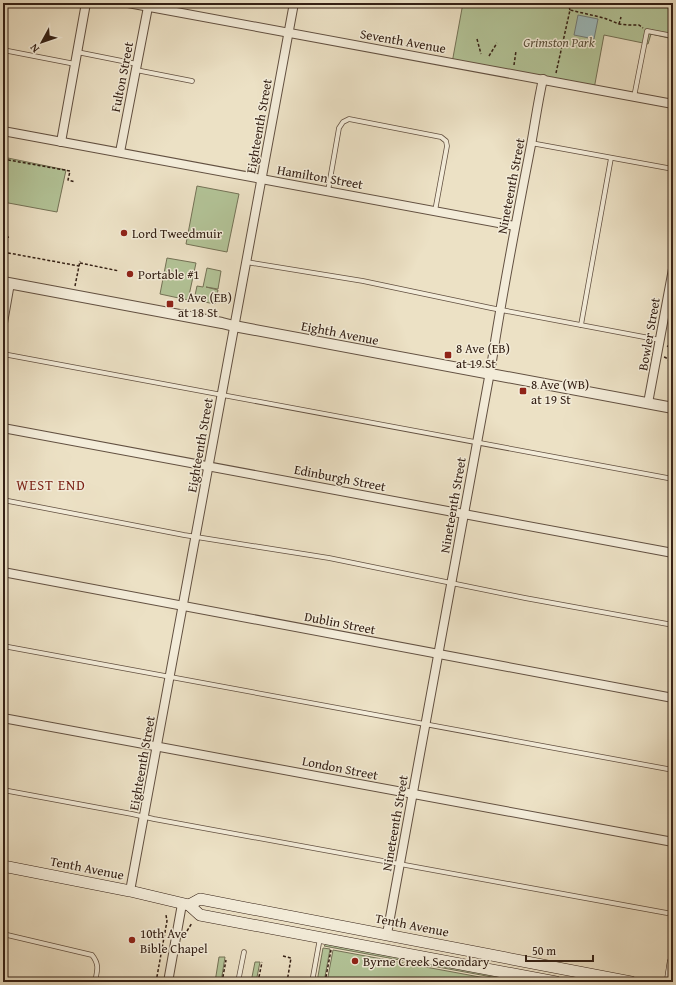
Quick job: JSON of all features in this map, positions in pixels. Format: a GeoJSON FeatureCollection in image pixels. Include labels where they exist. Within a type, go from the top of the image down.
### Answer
{"type":"FeatureCollection","features":[{"type":"Feature","properties":{"kind":"main road","name":"Tenth Avenue"},"geometry":{"type":"LineString","coordinates":[[3,866],[130,890],[185,905],[200,915],[556,982]]}},
{"type":"Feature","properties":{"kind":"main road","name":"Tenth Avenue"},"geometry":{"type":"LineString","coordinates":[[185,905],[200,899],[631,982]]}},
{"type":"Feature","properties":{"kind":"main road"},"geometry":{"type":"LineString","coordinates":[[669,982],[673,962]]}},
{"type":"Feature","properties":{"kind":"street"},"geometry":{"type":"LineString","coordinates":[[61,142],[86,3]]}},
{"type":"Feature","properties":{"kind":"street","name":"Seventh Avenue"},"geometry":{"type":"LineString","coordinates":[[128,3],[673,104]]}},
{"type":"Feature","properties":{"kind":"street","name":"Eighteenth Street"},"geometry":{"type":"LineString","coordinates":[[130,890],[294,3]]}},
{"type":"Feature","properties":{"kind":"street","name":"Fulton Street"},"geometry":{"type":"LineString","coordinates":[[120,152],[148,7]]}},
{"type":"Feature","properties":{"kind":"street","name":"Nineteenth Street"},"geometry":{"type":"LineString","coordinates":[[387,934],[543,79]]}},
{"type":"Feature","properties":{"kind":"street","name":"Hamilton Street"},"geometry":{"type":"LineString","coordinates":[[3,131],[515,226]]}},
{"type":"Feature","properties":{"kind":"street","name":"Bowler Street"},"geometry":{"type":"LineString","coordinates":[[648,403],[662,343],[673,269]]}},
{"type":"Feature","properties":{"kind":"street"},"geometry":{"type":"LineString","coordinates":[[3,323],[7,283]]}},
{"type":"Feature","properties":{"kind":"street","name":"Eighth Avenue"},"geometry":{"type":"LineString","coordinates":[[7,283],[673,408]]}},
{"type":"Feature","properties":{"kind":"street","name":"Edinburgh Street"},"geometry":{"type":"LineString","coordinates":[[3,428],[673,553]]}},
{"type":"Feature","properties":{"kind":"street","name":"Dublin Street"},"geometry":{"type":"LineString","coordinates":[[3,572],[673,698]]}},
{"type":"Feature","properties":{"kind":"street","name":"London Street"},"geometry":{"type":"LineString","coordinates":[[3,718],[673,842]]}},
{"type":"Feature","properties":{"kind":"street"},"geometry":{"type":"LineString","coordinates":[[168,982],[185,905]]}},
{"type":"Feature","properties":{"kind":"lane"},"geometry":{"type":"LineString","coordinates":[[634,97],[647,31],[673,36]]}},
{"type":"Feature","properties":{"kind":"lane"},"geometry":{"type":"LineString","coordinates":[[3,50],[75,64]]}},
{"type":"Feature","properties":{"kind":"lane"},"geometry":{"type":"LineString","coordinates":[[77,52],[192,81]]}},
{"type":"Feature","properties":{"kind":"lane"},"geometry":{"type":"LineString","coordinates":[[328,191],[339,128],[343,122],[349,119],[441,137],[446,141],[447,146],[435,211]]}},
{"type":"Feature","properties":{"kind":"lane"},"geometry":{"type":"LineString","coordinates":[[531,143],[673,169]]}},
{"type":"Feature","properties":{"kind":"lane"},"geometry":{"type":"LineString","coordinates":[[581,324],[611,158]]}},
{"type":"Feature","properties":{"kind":"lane"},"geometry":{"type":"LineString","coordinates":[[246,262],[363,281],[581,324],[662,343]]}},
{"type":"Feature","properties":{"kind":"lane"},"geometry":{"type":"LineString","coordinates":[[3,354],[673,479]]}},
{"type":"Feature","properties":{"kind":"lane"},"geometry":{"type":"LineString","coordinates":[[3,500],[196,536],[329,558],[451,584],[673,626]]}},
{"type":"Feature","properties":{"kind":"lane"},"geometry":{"type":"LineString","coordinates":[[3,646],[673,770]]}},
{"type":"Feature","properties":{"kind":"lane"},"geometry":{"type":"LineString","coordinates":[[3,790],[667,913]]}},
{"type":"Feature","properties":{"kind":"lane"},"geometry":{"type":"LineString","coordinates":[[3,934],[92,955],[98,965],[95,982]]}},
{"type":"Feature","properties":{"kind":"lane"},"geometry":{"type":"LineString","coordinates":[[312,982],[320,938]]}},
{"type":"Feature","properties":{"kind":"lane"},"geometry":{"type":"LineString","coordinates":[[238,982],[244,952]]}},
{"type":"Feature","properties":{"kind":"path"},"geometry":{"type":"LineString","coordinates":[[554,76],[570,10],[568,3]]}},
{"type":"Feature","properties":{"kind":"path"},"geometry":{"type":"LineString","coordinates":[[570,10],[604,18],[619,24],[639,25],[647,31]]}},
{"type":"Feature","properties":{"kind":"path"},"geometry":{"type":"LineString","coordinates":[[619,24],[620,17]]}},
{"type":"Feature","properties":{"kind":"path"},"geometry":{"type":"LineString","coordinates":[[477,39],[481,54]]}},
{"type":"Feature","properties":{"kind":"path"},"geometry":{"type":"LineString","coordinates":[[489,56],[497,43]]}},
{"type":"Feature","properties":{"kind":"path"},"geometry":{"type":"LineString","coordinates":[[514,65],[516,52]]}},
{"type":"Feature","properties":{"kind":"path"},"geometry":{"type":"LineString","coordinates":[[3,159],[70,171],[68,180],[75,182]]}},
{"type":"Feature","properties":{"kind":"path"},"geometry":{"type":"LineString","coordinates":[[3,249],[4,238],[9,237]]}},
{"type":"Feature","properties":{"kind":"path"},"geometry":{"type":"LineString","coordinates":[[3,252],[79,266]]}},
{"type":"Feature","properties":{"kind":"path"},"geometry":{"type":"LineString","coordinates":[[75,286],[80,262],[120,271]]}},
{"type":"Feature","properties":{"kind":"path"},"geometry":{"type":"LineString","coordinates":[[662,343],[673,348]]}},
{"type":"Feature","properties":{"kind":"path"},"geometry":{"type":"LineString","coordinates":[[662,357],[667,358],[673,363]]}},
{"type":"Feature","properties":{"kind":"path"},"geometry":{"type":"LineString","coordinates":[[156,982],[167,921],[166,916]]}},
{"type":"Feature","properties":{"kind":"path"},"geometry":{"type":"LineString","coordinates":[[325,982],[332,948]]}},
{"type":"Feature","properties":{"kind":"path"},"geometry":{"type":"LineString","coordinates":[[283,956],[290,958],[287,982]]}},
{"type":"Feature","properties":{"kind":"path"},"geometry":{"type":"LineString","coordinates":[[222,982],[226,960]]}},
{"type":"Feature","properties":{"kind":"path"},"geometry":{"type":"LineString","coordinates":[[258,982],[262,962]]}},
{"type":"Feature","properties":{"kind":"green space","name":"Grimston Park"},"geometry":{"type":"Polygon","coordinates":[[[463,3],[673,3],[673,39],[651,34],[648,44],[604,35],[594,89],[452,63],[463,3]]]}},
{"type":"Feature","properties":{"kind":"green space"},"geometry":{"type":"Polygon","coordinates":[[[3,157],[66,170],[57,212],[3,202],[3,157]]]}},
{"type":"Feature","properties":{"kind":"green space"},"geometry":{"type":"Polygon","coordinates":[[[197,186],[239,194],[227,252],[186,244],[197,186]]]}},
{"type":"Feature","properties":{"kind":"green space"},"geometry":{"type":"Polygon","coordinates":[[[167,258],[196,263],[188,300],[160,294],[167,258]]]}},
{"type":"Feature","properties":{"kind":"green space"},"geometry":{"type":"Polygon","coordinates":[[[207,268],[221,271],[218,289],[206,287],[218,290],[215,304],[194,300],[197,286],[203,287],[207,268]]]}},
{"type":"Feature","properties":{"kind":"green space"},"geometry":{"type":"Polygon","coordinates":[[[326,944],[530,982],[519,982],[324,946],[326,944]]]}},
{"type":"Feature","properties":{"kind":"green space"},"geometry":{"type":"Polygon","coordinates":[[[323,948],[330,949],[324,982],[317,982],[323,948]]]}},
{"type":"Feature","properties":{"kind":"green space"},"geometry":{"type":"Polygon","coordinates":[[[333,950],[507,982],[327,982],[333,950]]]}},
{"type":"Feature","properties":{"kind":"green space"},"geometry":{"type":"Polygon","coordinates":[[[219,957],[225,957],[221,982],[215,982],[219,957]]]}},
{"type":"Feature","properties":{"kind":"green space"},"geometry":{"type":"Polygon","coordinates":[[[255,962],[260,962],[256,982],[251,982],[255,962]]]}},
{"type":"Feature","properties":{"kind":"water"},"geometry":{"type":"Polygon","coordinates":[[[578,15],[598,19],[594,39],[574,35],[578,15]]]}},
{"type":"Feature","properties":{"kind":"place","name":"Lord Tweedmuir"},"geometry":{"type":"Point","coordinates":[124,233]}},
{"type":"Feature","properties":{"kind":"place","name":"Portable #1"},"geometry":{"type":"Point","coordinates":[130,274]}},
{"type":"Feature","properties":{"kind":"place","name":"8 Ave (EB) at 18 St"},"geometry":{"type":"Point","coordinates":[170,304]}},
{"type":"Feature","properties":{"kind":"place","name":"8 Ave (EB) at 19 St"},"geometry":{"type":"Point","coordinates":[448,355]}},
{"type":"Feature","properties":{"kind":"place","name":"8 Ave (WB) at 19 St"},"geometry":{"type":"Point","coordinates":[523,391]}},
{"type":"Feature","properties":{"kind":"place","name":"10th Ave Bible Chapel"},"geometry":{"type":"Point","coordinates":[132,940]}},
{"type":"Feature","properties":{"kind":"place","name":"Byrne Creek Secondary"},"geometry":{"type":"Point","coordinates":[355,961]}},
{"type":"Feature","properties":{"kind":"district","name":"WEST END"},"geometry":{"type":"Point","coordinates":[51,485]}}]}
